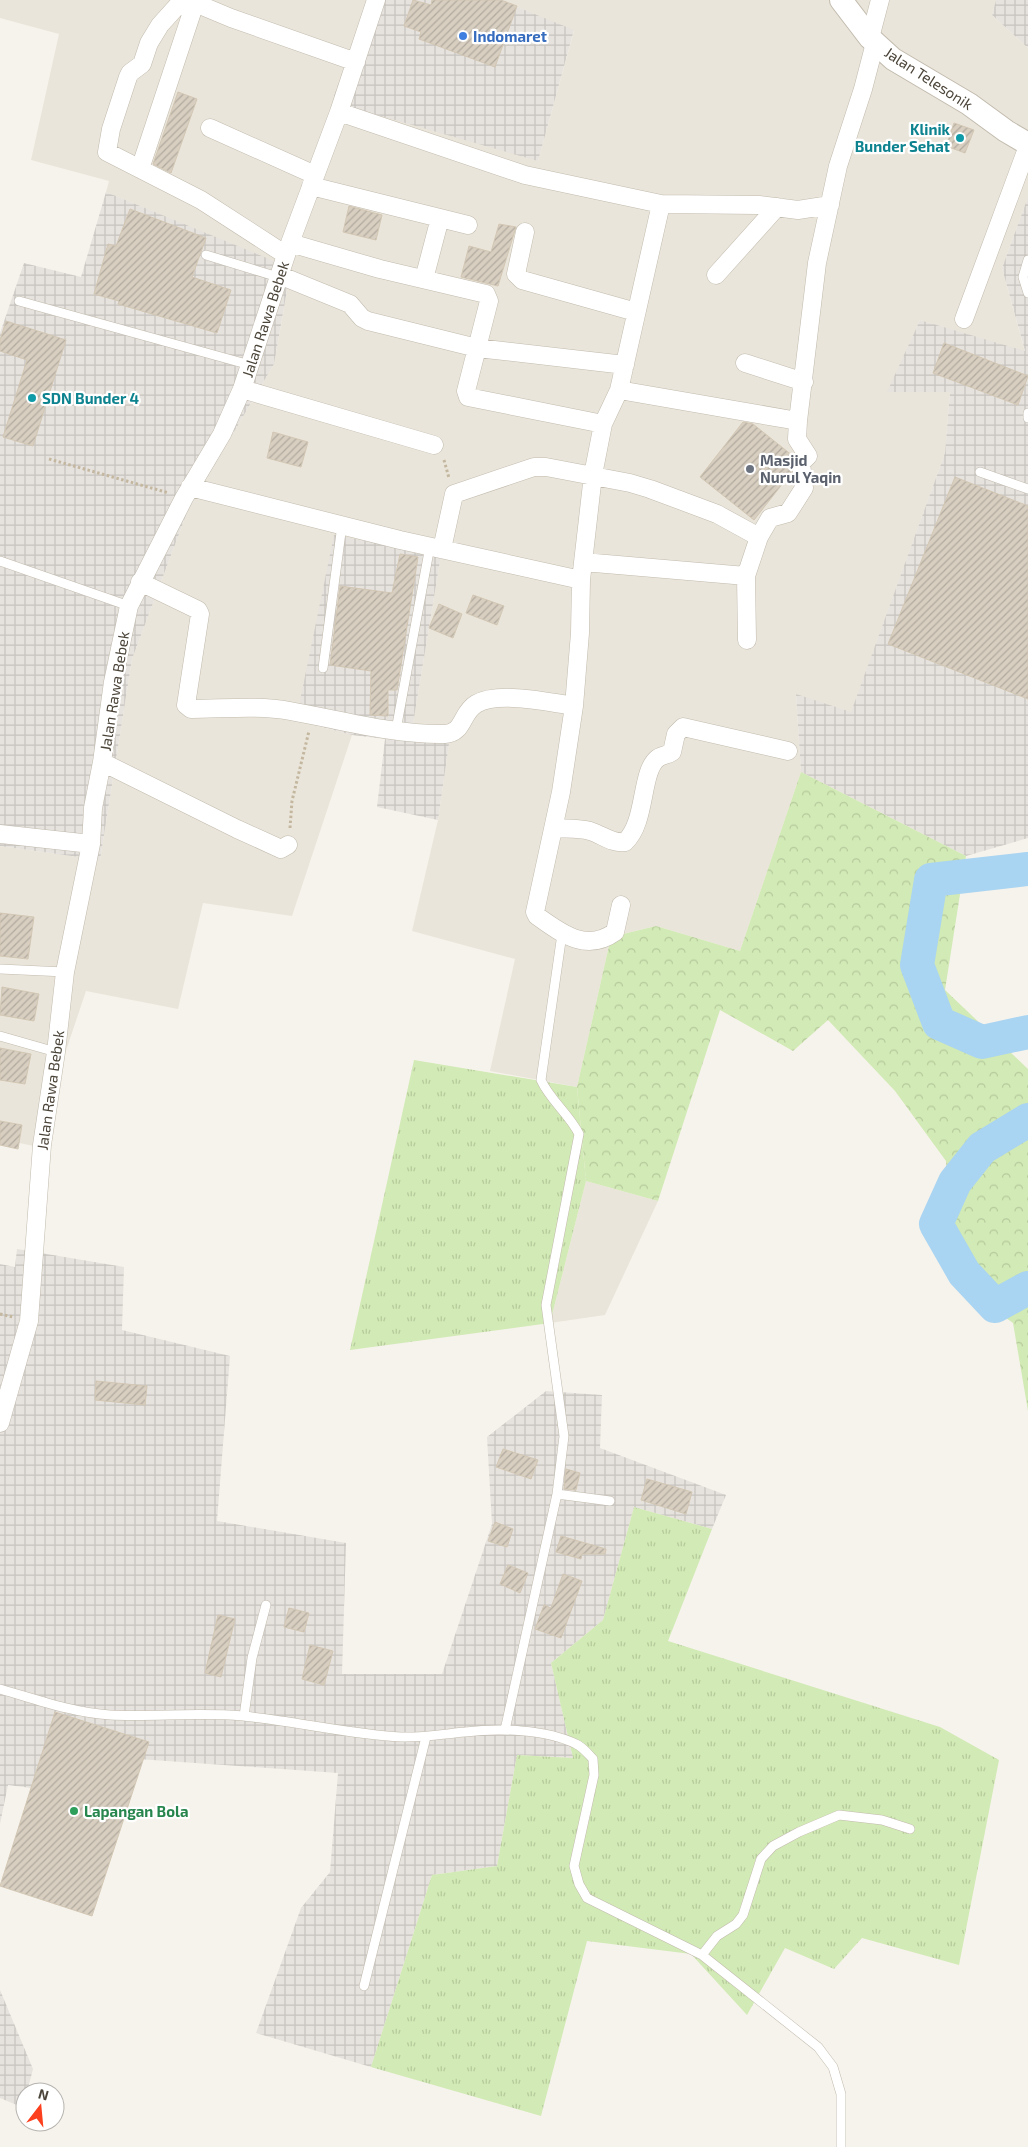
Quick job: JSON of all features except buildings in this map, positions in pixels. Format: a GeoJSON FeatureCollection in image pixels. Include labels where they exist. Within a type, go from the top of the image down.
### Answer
{"type":"FeatureCollection","features":[{"type":"Feature","properties":{"kind":"street","name":"Jalan Rawa Bebek"},"geometry":{"type":"LineString","coordinates":[[0,1423],[29,1321],[42,1145],[56,1052],[65,972],[91,844],[93,808],[102,762],[113,682],[129,606],[187,492],[222,434],[242,389],[278,276],[339,112],[376,0]]}},
{"type":"Feature","properties":{"kind":"street","name":"Jalan Telesonik"},"geometry":{"type":"LineString","coordinates":[[841,0],[873,40],[893,59],[969,104],[1028,145]]}},
{"type":"Feature","properties":{"kind":"street"},"geometry":{"type":"LineString","coordinates":[[748,640],[746,576],[759,537],[770,518],[788,513],[804,488],[802,463],[808,456],[797,439],[798,421],[817,263],[838,166],[864,89],[880,0]]}},
{"type":"Feature","properties":{"kind":"street"},"geometry":{"type":"LineString","coordinates":[[356,62],[231,18],[196,1],[184,2],[179,4],[154,34],[142,64],[130,73],[106,150],[288,249],[486,294],[489,301],[466,391],[468,397],[602,424]]}},
{"type":"Feature","properties":{"kind":"street"},"geometry":{"type":"LineString","coordinates":[[140,168],[196,1]]}},
{"type":"Feature","properties":{"kind":"street"},"geometry":{"type":"LineString","coordinates":[[339,112],[524,175],[661,204],[750,204],[798,210],[830,205]]}},
{"type":"Feature","properties":{"kind":"street"},"geometry":{"type":"LineString","coordinates":[[210,128],[313,180],[468,225]]}},
{"type":"Feature","properties":{"kind":"street"},"geometry":{"type":"LineString","coordinates":[[964,319],[1028,145]]}},
{"type":"Feature","properties":{"kind":"street"},"geometry":{"type":"LineString","coordinates":[[621,905],[615,932],[606,938],[590,942],[562,934],[535,914],[554,828],[574,706],[580,633],[581,580],[593,475],[602,424],[619,390],[661,204]]}},
{"type":"Feature","properties":{"kind":"street"},"geometry":{"type":"LineString","coordinates":[[716,275],[777,207]]}},
{"type":"Feature","properties":{"kind":"street"},"geometry":{"type":"LineString","coordinates":[[424,280],[440,218]]}},
{"type":"Feature","properties":{"kind":"street"},"geometry":{"type":"LineString","coordinates":[[525,232],[516,274],[522,280],[636,312]]}},
{"type":"Feature","properties":{"kind":"street"},"geometry":{"type":"LineString","coordinates":[[278,276],[350,304],[362,318],[368,321],[477,348],[625,365]]}},
{"type":"Feature","properties":{"kind":"street"},"geometry":{"type":"LineString","coordinates":[[745,363],[804,382]]}},
{"type":"Feature","properties":{"kind":"street"},"geometry":{"type":"LineString","coordinates":[[242,389],[434,445]]}},
{"type":"Feature","properties":{"kind":"street"},"geometry":{"type":"LineString","coordinates":[[619,390],[798,421]]}},
{"type":"Feature","properties":{"kind":"street"},"geometry":{"type":"LineString","coordinates":[[436,547],[454,494],[534,467],[593,475],[630,483],[717,514],[759,537]]}},
{"type":"Feature","properties":{"kind":"street"},"geometry":{"type":"LineString","coordinates":[[187,492],[342,525],[581,580]]}},
{"type":"Feature","properties":{"kind":"street"},"geometry":{"type":"LineString","coordinates":[[583,562],[746,576]]}},
{"type":"Feature","properties":{"kind":"street"},"geometry":{"type":"LineString","coordinates":[[140,582],[198,610],[200,614],[186,705],[191,710],[267,708],[396,730],[453,733],[458,730],[468,711],[476,703],[494,699],[517,698],[574,706]]}},
{"type":"Feature","properties":{"kind":"street"},"geometry":{"type":"LineString","coordinates":[[554,828],[588,831],[601,835],[613,842],[625,842],[642,810],[646,783],[653,764],[658,758],[672,752],[676,734],[683,727],[788,751]]}},
{"type":"Feature","properties":{"kind":"street"},"geometry":{"type":"LineString","coordinates":[[102,762],[281,849],[288,845]]}},
{"type":"Feature","properties":{"kind":"street"},"geometry":{"type":"LineString","coordinates":[[0,834],[91,844]]}},
{"type":"Feature","properties":{"kind":"lane"},"geometry":{"type":"LineString","coordinates":[[206,255],[278,276]]}},
{"type":"Feature","properties":{"kind":"lane"},"geometry":{"type":"LineString","coordinates":[[1028,260],[1023,277],[1028,293]]}},
{"type":"Feature","properties":{"kind":"lane"},"geometry":{"type":"LineString","coordinates":[[19,301],[250,365]]}},
{"type":"Feature","properties":{"kind":"lane"},"geometry":{"type":"LineString","coordinates":[[1028,413],[1028,418]]}},
{"type":"Feature","properties":{"kind":"lane"},"geometry":{"type":"LineString","coordinates":[[980,472],[1028,489]]}},
{"type":"Feature","properties":{"kind":"lane"},"geometry":{"type":"LineString","coordinates":[[323,668],[342,525]]}},
{"type":"Feature","properties":{"kind":"lane"},"geometry":{"type":"LineString","coordinates":[[396,730],[436,547]]}},
{"type":"Feature","properties":{"kind":"lane"},"geometry":{"type":"LineString","coordinates":[[0,561],[129,606]]}},
{"type":"Feature","properties":{"kind":"lane"},"geometry":{"type":"LineString","coordinates":[[505,1730],[557,1494],[564,1436],[546,1305],[579,1134],[574,1124],[546,1091],[541,1080],[562,934]]}},
{"type":"Feature","properties":{"kind":"lane"},"geometry":{"type":"LineString","coordinates":[[0,969],[65,972]]}},
{"type":"Feature","properties":{"kind":"lane"},"geometry":{"type":"LineString","coordinates":[[0,1036],[56,1052]]}},
{"type":"Feature","properties":{"kind":"lane"},"geometry":{"type":"LineString","coordinates":[[557,1494],[610,1501]]}},
{"type":"Feature","properties":{"kind":"lane"},"geometry":{"type":"LineString","coordinates":[[244,1716],[252,1658],[266,1605]]}},
{"type":"Feature","properties":{"kind":"lane"},"geometry":{"type":"LineString","coordinates":[[0,1688],[85,1712],[109,1715],[205,1714],[244,1716],[400,1737],[426,1737],[505,1730],[557,1737],[578,1745],[593,1759],[594,1775],[574,1866],[579,1884],[587,1898],[702,1955],[818,2047],[834,2067],[841,2094],[841,2147]]}},
{"type":"Feature","properties":{"kind":"lane"},"geometry":{"type":"LineString","coordinates":[[364,1986],[426,1737]]}},
{"type":"Feature","properties":{"kind":"lane"},"geometry":{"type":"LineString","coordinates":[[702,1955],[717,1936],[736,1924],[743,1915],[762,1859],[773,1846],[799,1832],[840,1815],[882,1820],[910,1828]]}},
{"type":"Feature","properties":{"kind":"path"},"geometry":{"type":"LineString","coordinates":[[434,445],[442,452],[454,494]]}},
{"type":"Feature","properties":{"kind":"path"},"geometry":{"type":"LineString","coordinates":[[49,458],[187,492]]}},
{"type":"Feature","properties":{"kind":"path"},"geometry":{"type":"LineString","coordinates":[[288,845],[292,801],[314,716]]}},
{"type":"Feature","properties":{"kind":"shaded area"},"geometry":{"type":"Polygon","coordinates":[[[0,0],[367,0],[538,161],[574,31],[500,0],[996,0],[992,15],[1028,48],[1028,197],[1002,268],[1025,352],[920,320],[888,392],[950,392],[945,453],[851,713],[796,695],[801,772],[740,951],[656,926],[611,937],[577,1087],[490,1071],[515,959],[412,931],[438,820],[451,730],[413,724],[441,555],[296,720],[352,735],[292,916],[203,903],[178,1009],[86,991],[34,1146],[0,1139],[0,846],[100,860],[132,659],[188,510],[274,364],[291,269],[106,192],[109,181],[31,160],[59,34],[0,18],[0,0]]]}},
{"type":"Feature","properties":{"kind":"shaded area"},"geometry":{"type":"Polygon","coordinates":[[[367,0],[500,0],[574,30],[538,161],[332,102],[367,0]]]}},
{"type":"Feature","properties":{"kind":"shaded area"},"geometry":{"type":"Polygon","coordinates":[[[996,0],[1028,0],[1028,48],[992,15],[996,0]]]}},
{"type":"Feature","properties":{"kind":"shaded area"},"geometry":{"type":"Polygon","coordinates":[[[106,192],[291,268],[274,364],[188,510],[132,659],[100,860],[0,846],[0,333],[24,263],[81,277],[106,192]]]}},
{"type":"Feature","properties":{"kind":"shaded area"},"geometry":{"type":"Polygon","coordinates":[[[1028,197],[1028,838],[966,856],[801,772],[796,694],[851,712],[945,453],[950,392],[887,392],[920,320],[1025,351],[1002,268],[1028,197]]]}},
{"type":"Feature","properties":{"kind":"shaded area"},"geometry":{"type":"Polygon","coordinates":[[[334,535],[441,555],[413,724],[451,730],[438,820],[377,807],[385,739],[352,735],[296,720],[334,535]]]}},
{"type":"Feature","properties":{"kind":"shaded area"},"geometry":{"type":"Polygon","coordinates":[[[586,1181],[658,1201],[605,1315],[550,1323],[586,1181]]]}},
{"type":"Feature","properties":{"kind":"shaded area"},"geometry":{"type":"Polygon","coordinates":[[[17,1249],[124,1267],[122,1330],[230,1356],[217,1521],[346,1543],[342,1674],[442,1674],[492,1524],[487,1437],[546,1391],[602,1395],[600,1448],[726,1495],[712,1529],[634,1507],[603,1620],[551,1663],[573,1758],[517,1755],[497,1866],[432,1875],[371,2067],[256,2033],[301,1908],[330,1872],[338,1773],[138,1759],[116,1799],[8,1785],[0,1824],[0,1264],[15,1267],[17,1249]]]}},
{"type":"Feature","properties":{"kind":"shaded area"},"geometry":{"type":"Polygon","coordinates":[[[0,1990],[33,2069],[30,2082],[15,2082],[15,2104],[0,2098],[0,1990]]]}},
{"type":"Feature","properties":{"kind":"green space"},"geometry":{"type":"Polygon","coordinates":[[[801,772],[966,856],[945,990],[1028,1069],[1028,1411],[1013,1323],[955,1281],[946,1161],[895,1091],[828,1020],[793,1051],[720,1010],[658,1201],[586,1181],[577,1087],[611,937],[656,926],[740,951],[801,772]]]}},
{"type":"Feature","properties":{"kind":"green space"},"geometry":{"type":"Polygon","coordinates":[[[414,1060],[577,1087],[586,1181],[550,1323],[350,1350],[414,1060]]]}},
{"type":"Feature","properties":{"kind":"green space"},"geometry":{"type":"Polygon","coordinates":[[[634,1507],[712,1529],[668,1641],[940,1727],[999,1760],[959,1965],[862,1938],[834,1969],[785,1948],[747,2015],[691,1954],[587,1941],[541,2116],[371,2067],[432,1875],[497,1866],[517,1755],[573,1758],[551,1663],[603,1620],[634,1507]]]}},
{"type":"Feature","properties":{"kind":"waterway"},"geometry":{"type":"LineString","coordinates":[[1028,869],[931,880],[917,965],[939,1023],[982,1042],[1028,1032]]}},
{"type":"Feature","properties":{"kind":"waterway"},"geometry":{"type":"LineString","coordinates":[[1028,1120],[982,1148],[955,1182],[936,1224],[964,1273],[995,1306],[1028,1288]]}},
{"type":"Feature","properties":{"kind":"place","name":"Indomaret"},"geometry":{"type":"Point","coordinates":[463,36]}},
{"type":"Feature","properties":{"kind":"place","name":"Klinik Bunder Sehat"},"geometry":{"type":"Point","coordinates":[960,138]}},
{"type":"Feature","properties":{"kind":"place","name":"SDN Bunder 4"},"geometry":{"type":"Point","coordinates":[32,398]}},
{"type":"Feature","properties":{"kind":"place","name":"Masjid Nurul Yaqin"},"geometry":{"type":"Point","coordinates":[750,469]}},
{"type":"Feature","properties":{"kind":"place","name":"Lapangan Bola"},"geometry":{"type":"Point","coordinates":[74,1811]}}]}
